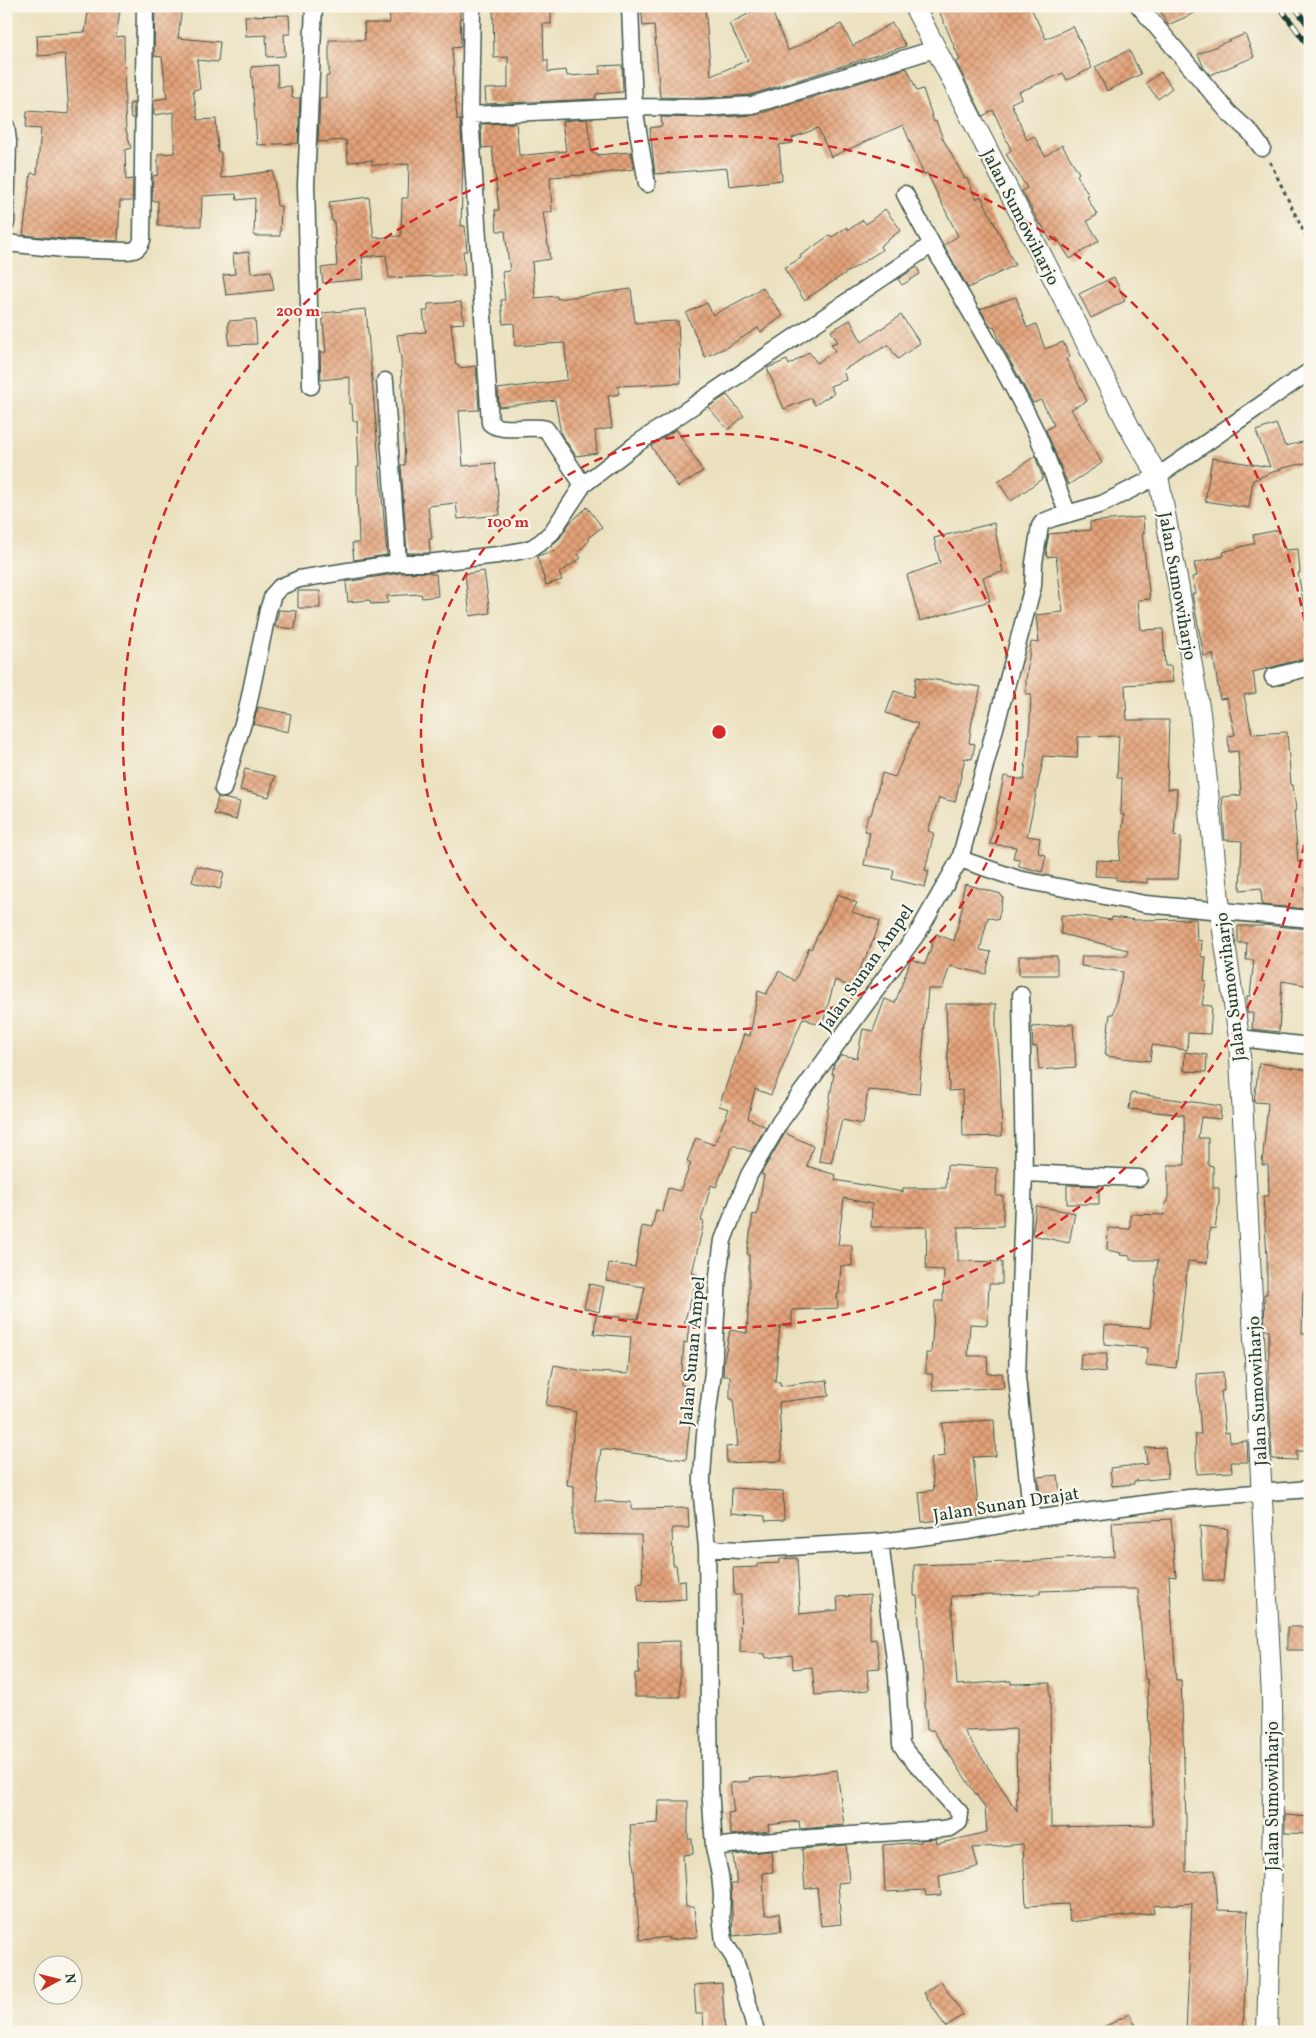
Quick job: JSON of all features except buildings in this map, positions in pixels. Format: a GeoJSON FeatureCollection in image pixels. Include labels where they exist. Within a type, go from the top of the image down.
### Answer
{"type":"FeatureCollection","features":[{"type":"Feature","properties":{"kind":"street"},"geometry":{"type":"LineString","coordinates":[[6,244],[64,249],[126,251],[134,251],[140,247],[142,231],[145,6]]}},
{"type":"Feature","properties":{"kind":"street"},"geometry":{"type":"LineString","coordinates":[[311,386],[306,184],[314,6]]}},
{"type":"Feature","properties":{"kind":"street"},"geometry":{"type":"LineString","coordinates":[[472,6],[470,115],[490,423],[498,428],[538,427],[546,429],[583,485]]}},
{"type":"Feature","properties":{"kind":"street"},"geometry":{"type":"LineString","coordinates":[[630,6],[634,107],[647,184]]}},
{"type":"Feature","properties":{"kind":"street","name":"Jalan Sumowiharjo"},"geometry":{"type":"LineString","coordinates":[[914,6],[1134,436],[1158,476],[1200,713],[1220,910],[1239,1038],[1262,1491],[1272,1699],[1274,1820],[1266,2032]]}},
{"type":"Feature","properties":{"kind":"street"},"geometry":{"type":"LineString","coordinates":[[1139,6],[1229,113],[1250,132],[1262,148]]}},
{"type":"Feature","properties":{"kind":"street"},"geometry":{"type":"LineString","coordinates":[[470,115],[634,107],[703,108],[752,105],[935,49]]}},
{"type":"Feature","properties":{"kind":"street"},"geometry":{"type":"LineString","coordinates":[[6,126],[8,141],[6,223]]}},
{"type":"Feature","properties":{"kind":"street"},"geometry":{"type":"LineString","coordinates":[[906,194],[931,245],[952,279],[1036,433],[1068,514]]}},
{"type":"Feature","properties":{"kind":"street"},"geometry":{"type":"LineString","coordinates":[[223,789],[247,710],[268,610],[273,595],[280,587],[299,579],[398,563],[426,564],[498,555],[530,548],[541,542],[552,532],[583,485],[642,440],[931,245]]}},
{"type":"Feature","properties":{"kind":"street","name":"Jalan Sunan Ampel"},"geometry":{"type":"LineString","coordinates":[[756,2032],[734,1958],[724,1942],[720,1916],[720,1875],[714,1847],[710,1788],[707,1548],[702,1497],[705,1443],[713,1372],[718,1276],[723,1240],[749,1175],[780,1122],[920,931],[960,860],[1033,586],[1034,563],[1040,526],[1043,522],[1102,504],[1158,476],[1310,371]]}},
{"type":"Feature","properties":{"kind":"street"},"geometry":{"type":"LineString","coordinates":[[386,381],[398,563]]}},
{"type":"Feature","properties":{"kind":"street"},"geometry":{"type":"LineString","coordinates":[[1273,677],[1310,667]]}},
{"type":"Feature","properties":{"kind":"street"},"geometry":{"type":"LineString","coordinates":[[960,860],[1018,879],[1145,904],[1310,919]]}},
{"type":"Feature","properties":{"kind":"street"},"geometry":{"type":"LineString","coordinates":[[1021,995],[1024,1173],[1018,1377],[1032,1519]]}},
{"type":"Feature","properties":{"kind":"street"},"geometry":{"type":"LineString","coordinates":[[1239,1038],[1310,1046]]}},
{"type":"Feature","properties":{"kind":"street"},"geometry":{"type":"LineString","coordinates":[[1024,1173],[1139,1178]]}},
{"type":"Feature","properties":{"kind":"street","name":"Jalan Sunan Drajat"},"geometry":{"type":"LineString","coordinates":[[707,1548],[739,1550],[880,1542],[968,1531],[1032,1519],[1189,1498],[1262,1491],[1310,1489]]}},
{"type":"Feature","properties":{"kind":"street"},"geometry":{"type":"LineString","coordinates":[[714,1847],[782,1840],[942,1829],[950,1828],[959,1822],[960,1812],[901,1744],[897,1676],[880,1542]]}},
{"type":"Feature","properties":{"kind":"path"},"geometry":{"type":"LineString","coordinates":[[1262,148],[1279,178],[1310,245]]}},
{"type":"Feature","properties":{"kind":"railway"},"geometry":{"type":"LineString","coordinates":[[1279,6],[1310,48]]}},
{"type":"Feature","properties":{"kind":"railway"},"geometry":{"type":"LineString","coordinates":[[1294,6],[1310,28]]}}]}
